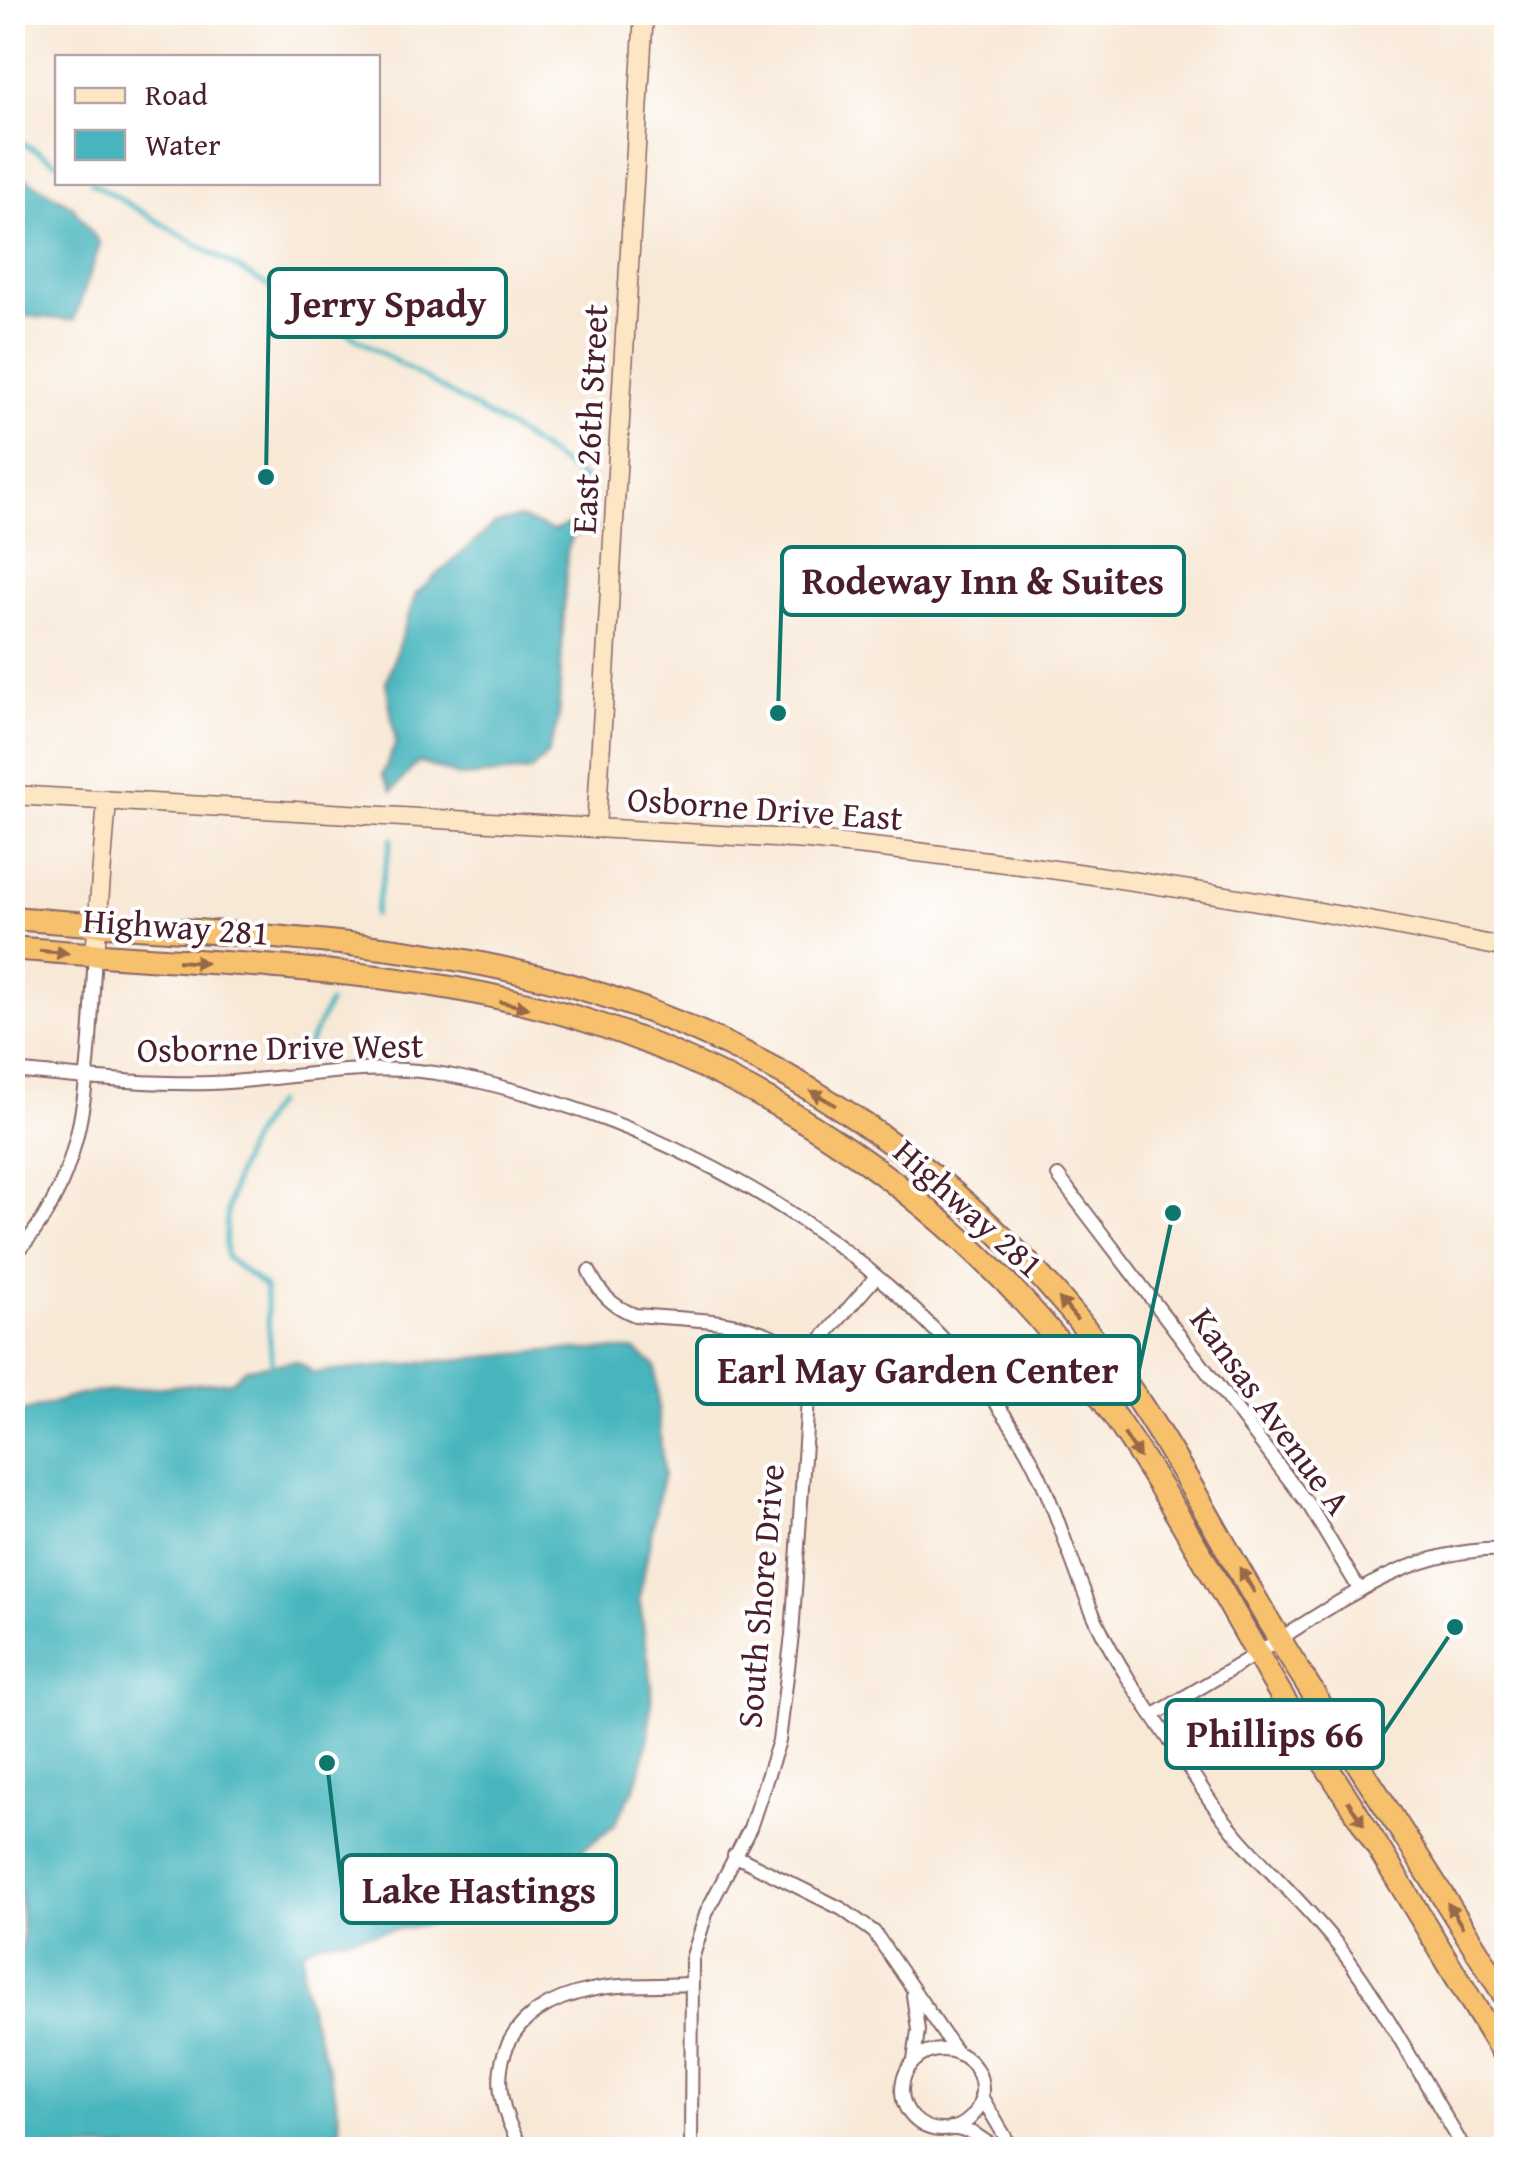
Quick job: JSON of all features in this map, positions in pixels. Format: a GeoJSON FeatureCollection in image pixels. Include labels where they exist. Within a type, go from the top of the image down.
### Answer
{"type":"FeatureCollection","features":[{"type":"Feature","properties":{"kind":"highway","name":"Highway 281"},"geometry":{"type":"LineString","coordinates":[[12,918],[374,948],[488,965],[561,982],[718,1042],[838,1107],[898,1148],[992,1227],[1100,1347],[1128,1386],[1280,1639],[1506,1998]]}},
{"type":"Feature","properties":{"kind":"highway","name":"Highway 281"},"geometry":{"type":"LineString","coordinates":[[12,948],[385,978],[596,1024],[668,1051],[792,1114],[930,1211],[1059,1342],[1180,1519],[1506,2058]]}},
{"type":"Feature","properties":{"kind":"street","name":"East 26th Street"},"geometry":{"type":"LineString","coordinates":[[596,828],[644,12]]}},
{"type":"Feature","properties":{"kind":"street","name":"Osborne Drive East"},"geometry":{"type":"LineString","coordinates":[[12,795],[808,840],[1058,868],[1272,902],[1506,948]]}},
{"type":"Feature","properties":{"kind":"street"},"geometry":{"type":"LineString","coordinates":[[12,1257],[56,1201],[75,1145],[87,1078],[106,800]]}},
{"type":"Feature","properties":{"kind":"street","name":"Osborne Drive West"},"geometry":{"type":"LineString","coordinates":[[12,1071],[205,1083],[401,1068],[503,1088],[640,1132],[792,1214],[875,1278],[954,1354],[1017,1434],[1054,1505],[1097,1622],[1222,1816],[1340,1949],[1465,2150]]}},
{"type":"Feature","properties":{"kind":"street","name":"Kansas Avenue A"},"geometry":{"type":"LineString","coordinates":[[1058,1176],[1310,1507],[1359,1590]]}},
{"type":"Feature","properties":{"kind":"street"},"geometry":{"type":"LineString","coordinates":[[589,1272],[597,1288],[618,1308],[635,1315],[761,1328],[799,1350],[814,1365]]}},
{"type":"Feature","properties":{"kind":"street","name":"South Shore Drive"},"geometry":{"type":"LineString","coordinates":[[691,2150],[690,1984],[699,1932],[750,1828],[779,1740],[792,1635],[803,1432],[814,1365],[820,1342],[875,1278]]}},
{"type":"Feature","properties":{"kind":"street"},"geometry":{"type":"LineString","coordinates":[[1156,1714],[1359,1590],[1430,1560],[1506,1550]]}},
{"type":"Feature","properties":{"kind":"street"},"geometry":{"type":"LineString","coordinates":[[734,1855],[857,1917],[874,1932],[956,2052],[977,2072],[981,2096],[1013,2150]]}},
{"type":"Feature","properties":{"kind":"street"},"geometry":{"type":"LineString","coordinates":[[522,2150],[498,2090],[503,2053],[524,2022],[569,1995],[594,1988],[690,1984]]}},
{"type":"Feature","properties":{"kind":"street"},"geometry":{"type":"LineString","coordinates":[[912,1992],[918,2030],[914,2061],[902,2084],[906,2108],[928,2128],[973,2133],[1000,2150]]}},
{"type":"Feature","properties":{"kind":"street"},"geometry":{"type":"LineString","coordinates":[[914,2061],[931,2052],[956,2052]]}},
{"type":"Feature","properties":{"kind":"street"},"geometry":{"type":"LineString","coordinates":[[952,2128],[970,2118],[981,2096]]}},
{"type":"Feature","properties":{"kind":"water"},"geometry":{"type":"Polygon","coordinates":[[[13,171],[72,206],[100,244],[74,320],[13,315],[13,171]]]}},
{"type":"Feature","properties":{"kind":"water"},"geometry":{"type":"Polygon","coordinates":[[[519,518],[553,531],[586,518],[595,529],[573,536],[567,549],[558,722],[547,755],[531,771],[462,777],[418,762],[392,791],[382,775],[396,743],[386,682],[416,594],[495,524],[519,518]]]}},
{"type":"Feature","properties":{"kind":"water"},"geometry":{"type":"Polygon","coordinates":[[[559,1350],[635,1350],[655,1366],[663,1474],[639,1597],[652,1686],[648,1741],[636,1785],[613,1827],[520,1896],[474,1917],[316,1942],[303,1951],[307,2000],[335,2097],[340,2149],[13,2149],[12,1976],[23,1936],[12,1830],[13,1415],[82,1394],[232,1381],[247,1368],[297,1361],[314,1373],[559,1350]]]}},
{"type":"Feature","properties":{"kind":"waterway"},"geometry":{"type":"LineString","coordinates":[[12,137],[55,161]]}},
{"type":"Feature","properties":{"kind":"waterway"},"geometry":{"type":"LineString","coordinates":[[96,185],[514,431],[591,484]]}},
{"type":"Feature","properties":{"kind":"waterway"},"geometry":{"type":"LineString","coordinates":[[582,522],[591,511]]}},
{"type":"Feature","properties":{"kind":"waterway"},"geometry":{"type":"LineString","coordinates":[[374,915],[392,839]]}},
{"type":"Feature","properties":{"kind":"waterway"},"geometry":{"type":"LineString","coordinates":[[308,1046],[329,1003]]}},
{"type":"Feature","properties":{"kind":"waterway"},"geometry":{"type":"LineString","coordinates":[[272,1364],[265,1287],[227,1258],[226,1238],[230,1196],[243,1156],[275,1103]]}},
{"type":"Feature","properties":{"kind":"place","name":"Jerry Spady"},"geometry":{"type":"Point","coordinates":[266,477]}},
{"type":"Feature","properties":{"kind":"place","name":"Rodeway Inn & Suites"},"geometry":{"type":"Point","coordinates":[778,713]}},
{"type":"Feature","properties":{"kind":"place","name":"Earl May Garden Center"},"geometry":{"type":"Point","coordinates":[1173,1213]}},
{"type":"Feature","properties":{"kind":"place","name":"Phillips 66"},"geometry":{"type":"Point","coordinates":[1455,1627]}},
{"type":"Feature","properties":{"kind":"place","name":"Lake Hastings"},"geometry":{"type":"Point","coordinates":[327,1763]}}]}
